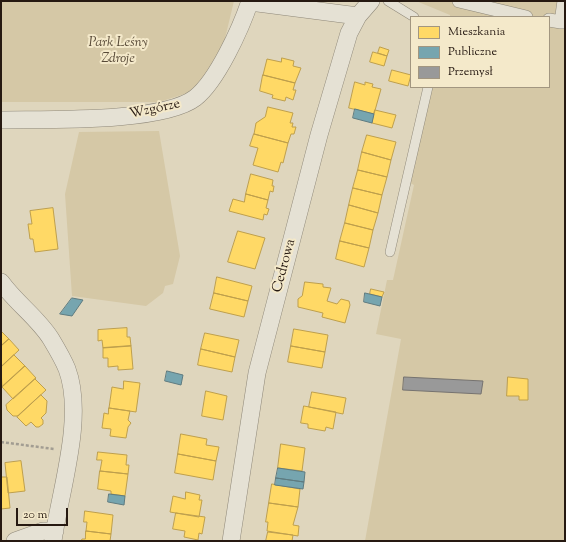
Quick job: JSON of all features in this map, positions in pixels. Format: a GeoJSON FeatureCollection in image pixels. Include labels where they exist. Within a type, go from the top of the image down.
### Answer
{"type":"FeatureCollection","features":[{"type":"Feature","properties":{"kind":"street","name":"Cedrowa"},"geometry":{"type":"LineString","coordinates":[[231,541],[257,374],[319,135],[349,33],[358,16],[371,1]]}},
{"type":"Feature","properties":{"kind":"street"},"geometry":{"type":"LineString","coordinates":[[459,1],[522,16]]}},
{"type":"Feature","properties":{"kind":"street"},"geometry":{"type":"LineString","coordinates":[[558,21],[564,1]]}},
{"type":"Feature","properties":{"kind":"street"},"geometry":{"type":"LineString","coordinates":[[250,2],[358,16]]}},
{"type":"Feature","properties":{"kind":"street","name":"Wzgórze"},"geometry":{"type":"LineString","coordinates":[[2,124],[132,116],[169,109],[184,104],[202,92],[218,70],[234,41],[250,2]]}},
{"type":"Feature","properties":{"kind":"street"},"geometry":{"type":"LineString","coordinates":[[1,282],[50,338],[68,370],[74,411],[69,451],[54,536],[44,531],[15,541]]}},
{"type":"Feature","properties":{"kind":"lane"},"geometry":{"type":"LineString","coordinates":[[388,1],[412,16]]}},
{"type":"Feature","properties":{"kind":"lane"},"geometry":{"type":"LineString","coordinates":[[390,252],[428,88]]}},
{"type":"Feature","properties":{"kind":"path"},"geometry":{"type":"LineString","coordinates":[[1,442],[69,451]]}},
{"type":"Feature","properties":{"kind":"green space","name":"Park Leśny Zdroje"},"geometry":{"type":"Polygon","coordinates":[[[1,1],[234,1],[221,55],[194,91],[159,102],[1,102],[1,1]]]}},
{"type":"Feature","properties":{"kind":"green space"},"geometry":{"type":"Polygon","coordinates":[[[416,1],[565,1],[565,541],[365,541],[401,339],[376,334],[387,280],[393,280],[414,185],[410,183],[431,88],[550,88],[550,16],[450,15],[416,1]]]}},
{"type":"Feature","properties":{"kind":"green space"},"geometry":{"type":"Polygon","coordinates":[[[159,131],[180,256],[173,284],[165,286],[163,293],[146,306],[72,296],[65,194],[79,132],[159,131]]]}},
{"type":"Feature","properties":{"kind":"building: Mieszkania"},"geometry":{"type":"Polygon","coordinates":[[[380,47],[389,50],[387,56],[378,53],[380,47]]]}},
{"type":"Feature","properties":{"kind":"building: Mieszkania"},"geometry":{"type":"Polygon","coordinates":[[[373,52],[387,56],[384,66],[370,62],[373,52]]]}},
{"type":"Feature","properties":{"kind":"building: Mieszkania"},"geometry":{"type":"Polygon","coordinates":[[[282,58],[294,61],[293,66],[301,68],[295,83],[263,75],[267,59],[281,62],[282,58]]]}},
{"type":"Feature","properties":{"kind":"building: Mieszkania"},"geometry":{"type":"Polygon","coordinates":[[[392,70],[410,75],[408,86],[389,81],[392,70]]]}},
{"type":"Feature","properties":{"kind":"building: Mieszkania"},"geometry":{"type":"Polygon","coordinates":[[[263,75],[295,83],[293,90],[296,90],[293,100],[286,97],[285,101],[272,98],[273,95],[260,91],[263,75]]]}},
{"type":"Feature","properties":{"kind":"building: Mieszkania"},"geometry":{"type":"Polygon","coordinates":[[[355,82],[365,85],[365,82],[373,84],[372,87],[381,89],[374,114],[349,108],[355,82]]]}},
{"type":"Feature","properties":{"kind":"building: Mieszkania"},"geometry":{"type":"Polygon","coordinates":[[[268,107],[293,113],[290,123],[293,123],[292,127],[296,127],[294,134],[291,134],[288,143],[254,134],[256,123],[265,117],[268,107]]]}},
{"type":"Feature","properties":{"kind":"building: Mieszkania"},"geometry":{"type":"Polygon","coordinates":[[[375,110],[396,115],[392,128],[372,123],[375,110]]]}},
{"type":"Feature","properties":{"kind":"building: Mieszkania"},"geometry":{"type":"Polygon","coordinates":[[[254,134],[288,143],[283,163],[281,162],[278,172],[253,165],[258,148],[250,146],[254,134]]]}},
{"type":"Feature","properties":{"kind":"building: Mieszkania"},"geometry":{"type":"Polygon","coordinates":[[[367,135],[396,142],[391,160],[362,152],[367,135]]]}},
{"type":"Feature","properties":{"kind":"building: Mieszkania"},"geometry":{"type":"Polygon","coordinates":[[[362,152],[391,160],[387,177],[358,170],[362,152]]]}},
{"type":"Feature","properties":{"kind":"building: Mieszkania"},"geometry":{"type":"Polygon","coordinates":[[[358,170],[387,177],[382,195],[353,188],[358,170]]]}},
{"type":"Feature","properties":{"kind":"building: Mieszkania"},"geometry":{"type":"Polygon","coordinates":[[[251,174],[273,180],[273,192],[270,191],[268,200],[246,194],[251,174]]]}},
{"type":"Feature","properties":{"kind":"building: Mieszkania"},"geometry":{"type":"Polygon","coordinates":[[[353,188],[382,195],[378,213],[349,205],[353,188]]]}},
{"type":"Feature","properties":{"kind":"building: Mieszkania"},"geometry":{"type":"Polygon","coordinates":[[[246,194],[268,200],[266,208],[269,209],[267,215],[264,214],[263,220],[229,211],[233,199],[244,202],[246,194]]]}},
{"type":"Feature","properties":{"kind":"building: Mieszkania"},"geometry":{"type":"Polygon","coordinates":[[[349,205],[378,213],[373,230],[345,223],[349,205]]]}},
{"type":"Feature","properties":{"kind":"building: Mieszkania"},"geometry":{"type":"Polygon","coordinates":[[[53,208],[58,249],[35,252],[33,239],[30,239],[28,224],[32,224],[30,211],[53,208]]]}},
{"type":"Feature","properties":{"kind":"building: Mieszkania"},"geometry":{"type":"Polygon","coordinates":[[[345,223],[373,230],[369,248],[340,241],[345,223]]]}},
{"type":"Feature","properties":{"kind":"building: Mieszkania"},"geometry":{"type":"Polygon","coordinates":[[[238,231],[265,238],[255,269],[228,262],[238,231]]]}},
{"type":"Feature","properties":{"kind":"building: Mieszkania"},"geometry":{"type":"Polygon","coordinates":[[[340,241],[369,248],[364,267],[336,259],[340,241]]]}},
{"type":"Feature","properties":{"kind":"building: Mieszkania"},"geometry":{"type":"Polygon","coordinates":[[[217,277],[252,286],[248,301],[214,293],[217,277]]]}},
{"type":"Feature","properties":{"kind":"building: Mieszkania"},"geometry":{"type":"Polygon","coordinates":[[[305,282],[323,284],[323,287],[331,288],[327,301],[337,304],[341,299],[349,301],[350,305],[345,323],[322,317],[323,313],[298,307],[298,299],[302,296],[305,282]]]}},
{"type":"Feature","properties":{"kind":"building: Mieszkania"},"geometry":{"type":"Polygon","coordinates":[[[371,289],[384,292],[382,297],[370,294],[371,289]]]}},
{"type":"Feature","properties":{"kind":"building: Mieszkania"},"geometry":{"type":"Polygon","coordinates":[[[214,293],[248,301],[244,317],[210,309],[214,293]]]}},
{"type":"Feature","properties":{"kind":"building: Mieszkania"},"geometry":{"type":"Polygon","coordinates":[[[127,328],[127,337],[130,337],[131,346],[103,348],[102,340],[98,341],[98,330],[127,328]]]}},
{"type":"Feature","properties":{"kind":"building: Mieszkania"},"geometry":{"type":"Polygon","coordinates":[[[294,329],[328,335],[325,352],[291,346],[294,329]]]}},
{"type":"Feature","properties":{"kind":"building: Mieszkania"},"geometry":{"type":"Polygon","coordinates":[[[1,331],[9,339],[1,346],[1,331]]]}},
{"type":"Feature","properties":{"kind":"building: Mieszkania"},"geometry":{"type":"Polygon","coordinates":[[[205,333],[239,340],[235,357],[201,349],[205,333]]]}},
{"type":"Feature","properties":{"kind":"building: Mieszkania"},"geometry":{"type":"Polygon","coordinates":[[[9,339],[19,350],[1,367],[1,346],[9,339]]]}},
{"type":"Feature","properties":{"kind":"building: Mieszkania"},"geometry":{"type":"Polygon","coordinates":[[[131,346],[133,369],[118,370],[118,366],[108,367],[108,358],[103,358],[103,348],[131,346]]]}},
{"type":"Feature","properties":{"kind":"building: Mieszkania"},"geometry":{"type":"Polygon","coordinates":[[[291,346],[325,352],[322,368],[288,362],[291,346]]]}},
{"type":"Feature","properties":{"kind":"building: Mieszkania"},"geometry":{"type":"Polygon","coordinates":[[[201,349],[235,357],[232,372],[198,365],[201,349]]]}},
{"type":"Feature","properties":{"kind":"building: Mieszkania"},"geometry":{"type":"Polygon","coordinates":[[[14,355],[25,366],[2,387],[1,367],[14,355]]]}},
{"type":"Feature","properties":{"kind":"building: Mieszkania"},"geometry":{"type":"Polygon","coordinates":[[[25,366],[36,378],[13,399],[2,387],[25,366]]]}},
{"type":"Feature","properties":{"kind":"building: Mieszkania"},"geometry":{"type":"Polygon","coordinates":[[[508,377],[528,379],[528,400],[519,400],[519,396],[507,396],[508,377]]]}},
{"type":"Feature","properties":{"kind":"building: Mieszkania"},"geometry":{"type":"Polygon","coordinates":[[[35,379],[46,390],[18,416],[13,416],[7,410],[6,405],[35,379]]]}},
{"type":"Feature","properties":{"kind":"building: Mieszkania"},"geometry":{"type":"Polygon","coordinates":[[[124,381],[140,383],[136,412],[109,408],[112,387],[123,389],[124,381]]]}},
{"type":"Feature","properties":{"kind":"building: Mieszkania"},"geometry":{"type":"Polygon","coordinates":[[[206,391],[227,396],[223,420],[202,416],[206,391]]]}},
{"type":"Feature","properties":{"kind":"building: Mieszkania"},"geometry":{"type":"Polygon","coordinates":[[[312,392],[346,398],[343,414],[309,407],[312,392]]]}},
{"type":"Feature","properties":{"kind":"building: Mieszkania"},"geometry":{"type":"Polygon","coordinates":[[[41,395],[47,401],[46,413],[41,418],[43,420],[43,424],[36,427],[31,422],[26,426],[17,417],[41,395]]]}},
{"type":"Feature","properties":{"kind":"building: Mieszkania"},"geometry":{"type":"Polygon","coordinates":[[[304,406],[336,412],[333,429],[326,427],[325,431],[308,428],[308,424],[301,423],[304,406]]]}},
{"type":"Feature","properties":{"kind":"building: Mieszkania"},"geometry":{"type":"Polygon","coordinates":[[[109,408],[130,411],[128,420],[131,423],[128,427],[126,438],[110,436],[111,429],[102,428],[104,413],[108,414],[109,408]]]}},
{"type":"Feature","properties":{"kind":"building: Mieszkania"},"geometry":{"type":"Polygon","coordinates":[[[181,434],[207,439],[206,445],[219,447],[216,461],[178,454],[181,434]]]}},
{"type":"Feature","properties":{"kind":"building: Mieszkania"},"geometry":{"type":"Polygon","coordinates":[[[281,444],[305,448],[302,471],[278,468],[281,444]]]}},
{"type":"Feature","properties":{"kind":"building: Mieszkania"},"geometry":{"type":"Polygon","coordinates":[[[98,452],[127,455],[126,465],[129,465],[128,474],[100,471],[102,460],[97,460],[98,452]]]}},
{"type":"Feature","properties":{"kind":"building: Mieszkania"},"geometry":{"type":"Polygon","coordinates":[[[178,454],[216,461],[213,480],[175,473],[178,454]]]}},
{"type":"Feature","properties":{"kind":"building: Mieszkania"},"geometry":{"type":"Polygon","coordinates":[[[21,461],[25,491],[8,493],[5,463],[21,461]]]}},
{"type":"Feature","properties":{"kind":"building: Mieszkania"},"geometry":{"type":"Polygon","coordinates":[[[100,471],[128,474],[125,496],[111,494],[111,491],[98,489],[100,471]]]}},
{"type":"Feature","properties":{"kind":"building: Mieszkania"},"geometry":{"type":"Polygon","coordinates":[[[1,477],[7,477],[10,508],[1,509],[1,477]]]}},
{"type":"Feature","properties":{"kind":"building: Mieszkania"},"geometry":{"type":"Polygon","coordinates":[[[272,484],[300,489],[298,507],[269,503],[272,484]]]}},
{"type":"Feature","properties":{"kind":"building: Mieszkania"},"geometry":{"type":"Polygon","coordinates":[[[186,492],[200,495],[199,500],[202,500],[199,517],[170,512],[173,496],[185,499],[186,492]]]}},
{"type":"Feature","properties":{"kind":"building: Mieszkania"},"geometry":{"type":"Polygon","coordinates":[[[269,503],[298,507],[293,525],[299,526],[298,536],[267,531],[268,522],[266,522],[269,503]]]}},
{"type":"Feature","properties":{"kind":"building: Mieszkania"},"geometry":{"type":"Polygon","coordinates":[[[85,511],[113,515],[111,534],[86,531],[87,522],[84,522],[85,511]]]}},
{"type":"Feature","properties":{"kind":"building: Mieszkania"},"geometry":{"type":"Polygon","coordinates":[[[176,513],[205,517],[202,534],[199,533],[198,540],[184,537],[185,531],[173,529],[176,513]]]}},
{"type":"Feature","properties":{"kind":"building: Mieszkania"},"geometry":{"type":"Polygon","coordinates":[[[86,531],[111,534],[110,541],[81,541],[82,539],[85,539],[86,531]]]}},
{"type":"Feature","properties":{"kind":"building: Mieszkania"},"geometry":{"type":"Polygon","coordinates":[[[268,532],[293,535],[292,541],[266,541],[268,532]]]}},
{"type":"Feature","properties":{"kind":"building: Publiczne"},"geometry":{"type":"Polygon","coordinates":[[[355,109],[374,114],[372,123],[353,118],[355,109]]]}},
{"type":"Feature","properties":{"kind":"building: Publiczne"},"geometry":{"type":"Polygon","coordinates":[[[365,293],[382,297],[380,306],[364,302],[365,293]]]}},
{"type":"Feature","properties":{"kind":"building: Publiczne"},"geometry":{"type":"Polygon","coordinates":[[[72,298],[83,300],[72,316],[60,314],[72,298]]]}},
{"type":"Feature","properties":{"kind":"building: Publiczne"},"geometry":{"type":"Polygon","coordinates":[[[167,371],[183,375],[181,385],[165,381],[167,371]]]}},
{"type":"Feature","properties":{"kind":"building: Publiczne"},"geometry":{"type":"Polygon","coordinates":[[[278,468],[305,472],[304,482],[276,478],[278,468]]]}},
{"type":"Feature","properties":{"kind":"building: Publiczne"},"geometry":{"type":"Polygon","coordinates":[[[276,478],[304,482],[303,489],[275,485],[276,478]]]}},
{"type":"Feature","properties":{"kind":"building: Publiczne"},"geometry":{"type":"Polygon","coordinates":[[[109,494],[125,496],[124,505],[108,502],[109,494]]]}},
{"type":"Feature","properties":{"kind":"building: Przemysł"},"geometry":{"type":"Polygon","coordinates":[[[404,377],[483,381],[481,394],[403,390],[404,377]]]}}]}
